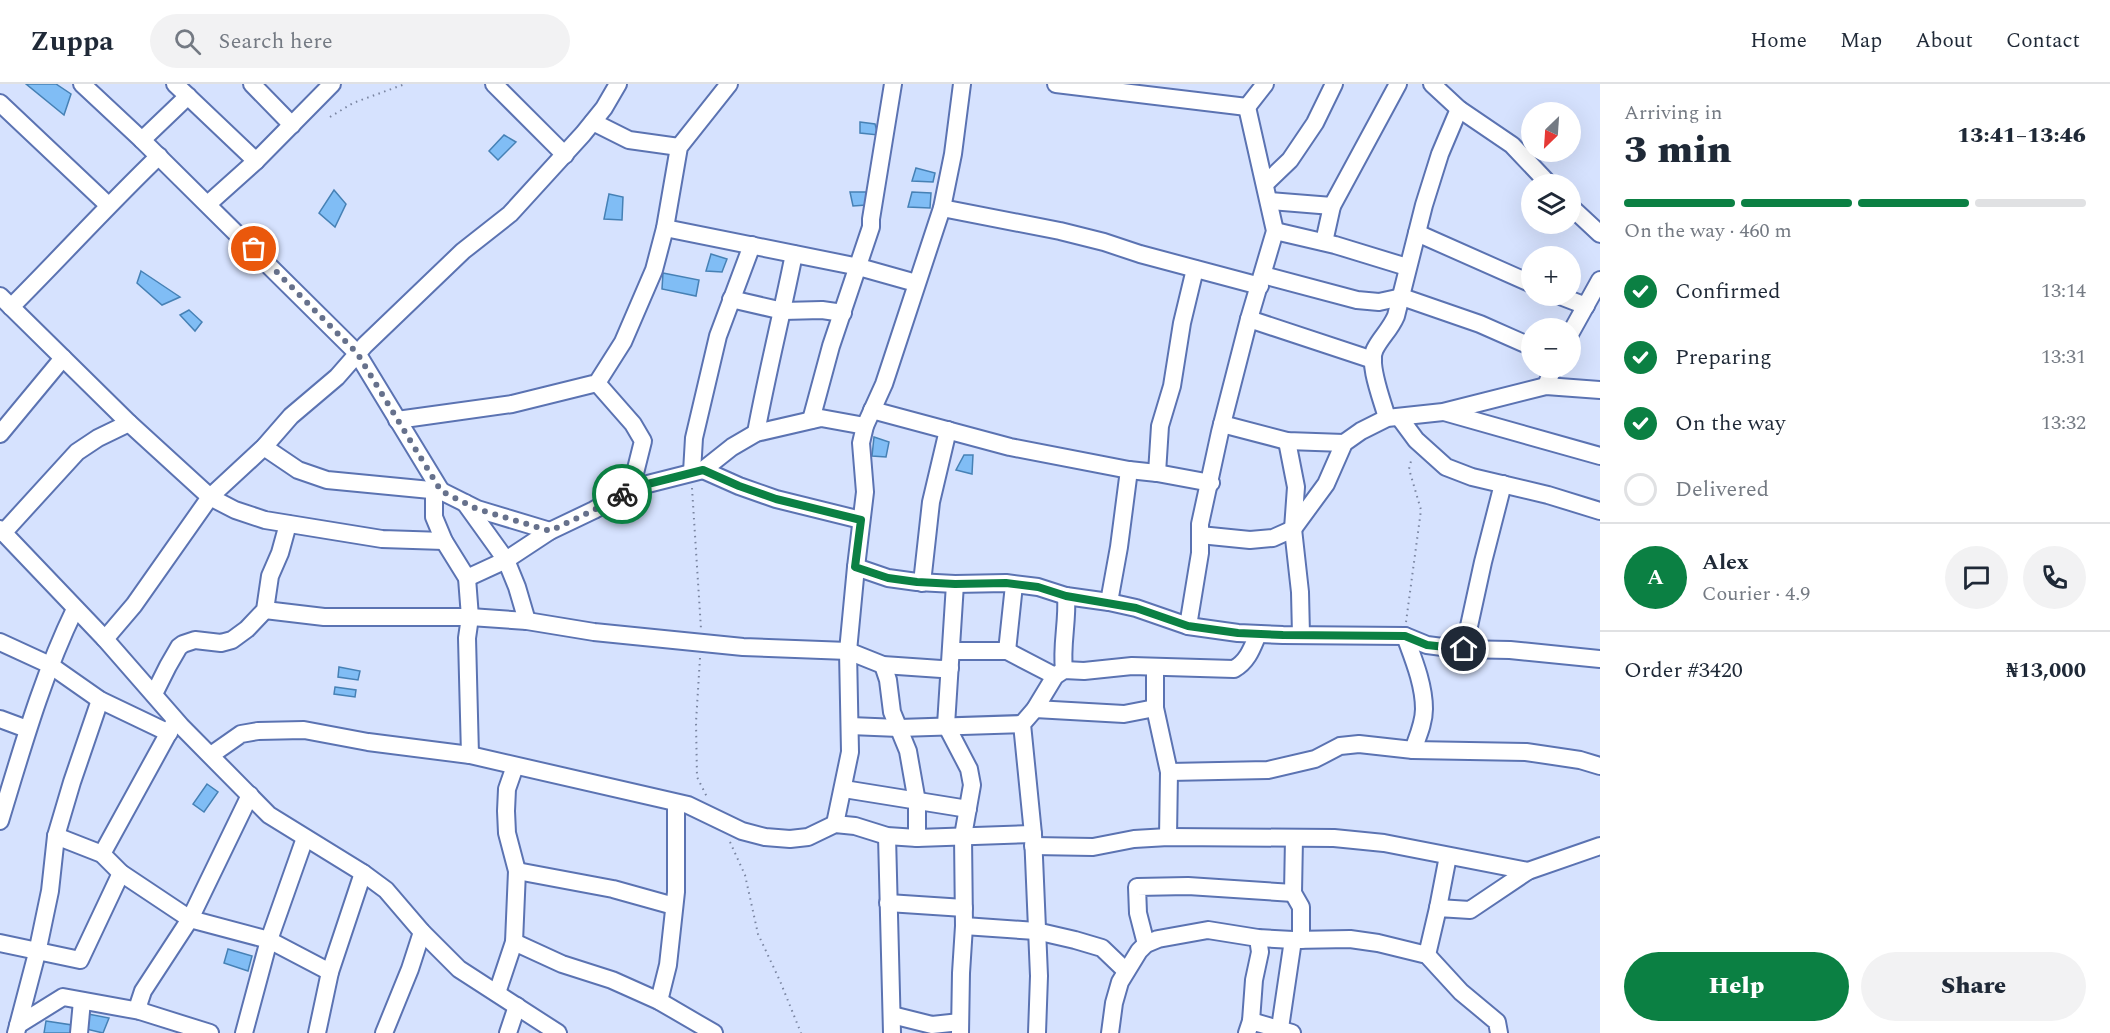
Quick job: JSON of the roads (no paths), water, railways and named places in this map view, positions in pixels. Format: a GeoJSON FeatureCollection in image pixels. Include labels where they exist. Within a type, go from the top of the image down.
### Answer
{"type":"FeatureCollection","features":[{"type":"Feature","properties":{"kind":"street"},"geometry":{"type":"LineString","coordinates":[[82,84],[159,156],[357,353],[397,420],[437,490],[434,517],[444,541],[467,578],[470,617],[467,638],[470,755]]}},
{"type":"Feature","properties":{"kind":"street"},"geometry":{"type":"LineString","coordinates":[[175,84],[256,162]]}},
{"type":"Feature","properties":{"kind":"street"},"geometry":{"type":"LineString","coordinates":[[252,84],[292,125]]}},
{"type":"Feature","properties":{"kind":"street"},"geometry":{"type":"LineString","coordinates":[[208,204],[256,162],[332,84]]}},
{"type":"Feature","properties":{"kind":"street"},"geometry":{"type":"LineString","coordinates":[[494,84],[565,155]]}},
{"type":"Feature","properties":{"kind":"street"},"geometry":{"type":"LineString","coordinates":[[105,639],[134,605],[210,497],[264,447],[291,416],[337,376],[357,353],[463,250],[510,213],[593,122],[618,84]]}},
{"type":"Feature","properties":{"kind":"street"},"geometry":{"type":"LineString","coordinates":[[397,420],[512,404],[597,383],[623,342],[654,270],[665,228],[679,147],[729,84]]}},
{"type":"Feature","properties":{"kind":"street"},"geometry":{"type":"LineString","coordinates":[[811,420],[826,365],[871,227],[893,84]]}},
{"type":"Feature","properties":{"kind":"street"},"geometry":{"type":"LineString","coordinates":[[836,824],[850,752],[848,651],[855,567],[865,492],[861,443],[865,426],[884,384],[942,208],[953,154],[962,84]]}},
{"type":"Feature","properties":{"kind":"street"},"geometry":{"type":"LineString","coordinates":[[1056,84],[1247,107]]}},
{"type":"Feature","properties":{"kind":"street"},"geometry":{"type":"LineString","coordinates":[[1247,107],[1265,84]]}},
{"type":"Feature","properties":{"kind":"street"},"geometry":{"type":"LineString","coordinates":[[1267,193],[1315,123],[1334,84]]}},
{"type":"Feature","properties":{"kind":"street"},"geometry":{"type":"LineString","coordinates":[[1324,242],[1332,206],[1398,84]]}},
{"type":"Feature","properties":{"kind":"street"},"geometry":{"type":"LineString","coordinates":[[1432,84],[1459,109],[1512,145],[1540,174]]}},
{"type":"Feature","properties":{"kind":"street"},"geometry":{"type":"LineString","coordinates":[[142,140],[188,96]]}},
{"type":"Feature","properties":{"kind":"street"},"geometry":{"type":"LineString","coordinates":[[0,103],[108,205]]}},
{"type":"Feature","properties":{"kind":"street"},"geometry":{"type":"LineString","coordinates":[[1188,626],[1200,554],[1200,524],[1211,483],[1222,424],[1249,318],[1275,231],[1247,107]]}},
{"type":"Feature","properties":{"kind":"street"},"geometry":{"type":"LineString","coordinates":[[1459,109],[1440,154],[1407,267],[1402,297],[1390,329],[1375,349],[1372,360],[1393,418],[1446,467],[1472,477],[1548,495],[1600,511]]}},
{"type":"Feature","properties":{"kind":"street"},"geometry":{"type":"LineString","coordinates":[[593,122],[629,140],[679,147]]}},
{"type":"Feature","properties":{"kind":"street"},"geometry":{"type":"LineString","coordinates":[[159,156],[108,205],[70,248],[5,301],[129,423],[210,497],[234,510],[265,520],[382,539],[444,541]]}},
{"type":"Feature","properties":{"kind":"street"},"geometry":{"type":"LineString","coordinates":[[1267,193],[1332,206]]}},
{"type":"Feature","properties":{"kind":"street"},"geometry":{"type":"LineString","coordinates":[[942,208],[1060,231],[1195,269],[1357,300],[1379,302],[1402,297],[1480,324],[1521,342]]}},
{"type":"Feature","properties":{"kind":"street"},"geometry":{"type":"LineString","coordinates":[[1581,216],[1600,234]]}},
{"type":"Feature","properties":{"kind":"street"},"geometry":{"type":"LineString","coordinates":[[665,228],[794,254],[857,275],[877,273],[916,283]]}},
{"type":"Feature","properties":{"kind":"street"},"geometry":{"type":"LineString","coordinates":[[1275,231],[1324,242],[1407,267]]}},
{"type":"Feature","properties":{"kind":"street"},"geometry":{"type":"LineString","coordinates":[[1417,233],[1521,279]]}},
{"type":"Feature","properties":{"kind":"street"},"geometry":{"type":"LineString","coordinates":[[697,471],[694,438],[718,336],[752,245]]}},
{"type":"Feature","properties":{"kind":"street"},"geometry":{"type":"LineString","coordinates":[[756,433],[794,254]]}},
{"type":"Feature","properties":{"kind":"street"},"geometry":{"type":"LineString","coordinates":[[1157,473],[1160,426],[1172,386],[1182,323],[1195,269]]}},
{"type":"Feature","properties":{"kind":"street"},"geometry":{"type":"LineString","coordinates":[[1579,318],[1600,280]]}},
{"type":"Feature","properties":{"kind":"street"},"geometry":{"type":"LineString","coordinates":[[731,299],[783,311],[822,310],[843,313]]}},
{"type":"Feature","properties":{"kind":"street"},"geometry":{"type":"LineString","coordinates":[[1581,304],[1586,306]]}},
{"type":"Feature","properties":{"kind":"street"},"geometry":{"type":"LineString","coordinates":[[1249,318],[1372,360]]}},
{"type":"Feature","properties":{"kind":"street"},"geometry":{"type":"LineString","coordinates":[[0,434],[63,358]]}},
{"type":"Feature","properties":{"kind":"street"},"geometry":{"type":"LineString","coordinates":[[1546,386],[1549,378]]}},
{"type":"Feature","properties":{"kind":"street"},"geometry":{"type":"LineString","coordinates":[[597,383],[633,424],[643,441],[631,489]]}},
{"type":"Feature","properties":{"kind":"street"},"geometry":{"type":"LineString","coordinates":[[1200,536],[1250,540],[1273,538],[1293,529],[1326,484],[1344,443],[1361,431],[1393,418],[1443,412],[1546,386],[1600,390]]}},
{"type":"Feature","properties":{"kind":"street"},"geometry":{"type":"LineString","coordinates":[[872,410],[1010,447],[1211,483]]}},
{"type":"Feature","properties":{"kind":"street"},"geometry":{"type":"LineString","coordinates":[[1443,412],[1600,456]]}},
{"type":"Feature","properties":{"kind":"street"},"geometry":{"type":"LineString","coordinates":[[467,578],[506,560],[550,531],[631,489],[697,471],[756,433],[821,418],[865,426]]}},
{"type":"Feature","properties":{"kind":"street"},"geometry":{"type":"LineString","coordinates":[[129,423],[98,438],[77,452],[1,531],[105,639],[154,694],[172,726]]}},
{"type":"Feature","properties":{"kind":"street"},"geometry":{"type":"LineString","coordinates":[[1222,424],[1287,441],[1344,443]]}},
{"type":"Feature","properties":{"kind":"street"},"geometry":{"type":"LineString","coordinates":[[922,583],[931,502],[948,429]]}},
{"type":"Feature","properties":{"kind":"street"},"geometry":{"type":"LineString","coordinates":[[1287,441],[1296,487],[1293,529],[1300,592],[1301,635]]}},
{"type":"Feature","properties":{"kind":"street"},"geometry":{"type":"LineString","coordinates":[[264,447],[298,470],[327,480],[437,490],[477,509],[550,531]]}},
{"type":"Feature","properties":{"kind":"street"},"geometry":{"type":"LineString","coordinates":[[1109,602],[1129,470]]}},
{"type":"Feature","properties":{"kind":"street"},"geometry":{"type":"LineString","coordinates":[[697,471],[776,499],[861,520]]}},
{"type":"Feature","properties":{"kind":"street"},"geometry":{"type":"LineString","coordinates":[[1464,649],[1503,484]]}},
{"type":"Feature","properties":{"kind":"street"},"geometry":{"type":"LineString","coordinates":[[465,503],[506,560],[517,586],[527,621]]}},
{"type":"Feature","properties":{"kind":"street"},"geometry":{"type":"LineString","coordinates":[[154,694],[179,647],[195,640],[221,643],[232,640],[265,610],[270,576],[280,553],[288,524]]}},
{"type":"Feature","properties":{"kind":"street"},"geometry":{"type":"LineString","coordinates":[[855,567],[888,578],[922,583],[1006,583],[1038,587],[1066,596],[1136,608],[1188,626],[1258,634],[1405,636],[1427,645],[1600,659]]}},
{"type":"Feature","properties":{"kind":"street"},"geometry":{"type":"LineString","coordinates":[[892,1015],[928,1029],[960,1027],[964,926],[963,836],[972,785],[969,769],[946,725],[955,584]]}},
{"type":"Feature","properties":{"kind":"street"},"geometry":{"type":"LineString","coordinates":[[1007,651],[1014,585]]}},
{"type":"Feature","properties":{"kind":"street"},"geometry":{"type":"LineString","coordinates":[[1037,1033],[1039,976],[1033,840],[1022,724],[1059,673],[1067,615],[1066,596]]}},
{"type":"Feature","properties":{"kind":"street"},"geometry":{"type":"LineString","coordinates":[[0,821],[27,729],[50,665],[75,609]]}},
{"type":"Feature","properties":{"kind":"street"},"geometry":{"type":"LineString","coordinates":[[265,610],[342,618],[470,617],[527,621],[594,632],[702,643],[775,649],[848,651],[883,665],[941,669],[951,659],[1007,651],[1059,673],[1132,666],[1234,669],[1242,665],[1249,655],[1258,634]]}},
{"type":"Feature","properties":{"kind":"street"},"geometry":{"type":"LineString","coordinates":[[1405,636],[1416,668],[1424,708],[1422,723],[1413,750]]}},
{"type":"Feature","properties":{"kind":"street"},"geometry":{"type":"LineString","coordinates":[[0,642],[50,665],[100,700],[172,726],[211,755],[269,815],[363,873],[386,890],[422,932],[459,969],[558,1033]]}},
{"type":"Feature","properties":{"kind":"street"},"geometry":{"type":"LineString","coordinates":[[883,665],[888,680],[892,712],[908,751],[917,802],[917,838]]}},
{"type":"Feature","properties":{"kind":"street"},"geometry":{"type":"LineString","coordinates":[[1155,668],[1155,708],[1168,772],[1170,801],[1168,837]]}},
{"type":"Feature","properties":{"kind":"street"},"geometry":{"type":"LineString","coordinates":[[17,1029],[50,891],[56,836],[75,771],[100,700]]}},
{"type":"Feature","properties":{"kind":"street"},"geometry":{"type":"LineString","coordinates":[[1035,709],[1124,714],[1155,708]]}},
{"type":"Feature","properties":{"kind":"street"},"geometry":{"type":"LineString","coordinates":[[0,719],[27,729]]}},
{"type":"Feature","properties":{"kind":"street"},"geometry":{"type":"LineString","coordinates":[[850,726],[899,728],[1022,724]]}},
{"type":"Feature","properties":{"kind":"street"},"geometry":{"type":"LineString","coordinates":[[102,854],[172,726]]}},
{"type":"Feature","properties":{"kind":"street"},"geometry":{"type":"LineString","coordinates":[[211,755],[241,734],[258,731],[304,730],[368,742],[470,755],[676,803],[709,814],[742,831],[765,837],[790,839],[808,837],[836,824],[855,826],[887,836],[917,838],[963,836],[1033,840],[1092,847],[1134,839],[1168,837],[1334,838],[1384,843],[1528,871]]}},
{"type":"Feature","properties":{"kind":"street"},"geometry":{"type":"LineString","coordinates":[[1168,772],[1268,770],[1315,759],[1340,746],[1359,744],[1413,750],[1526,752],[1580,759],[1600,766]]}},
{"type":"Feature","properties":{"kind":"street"},"geometry":{"type":"LineString","coordinates":[[497,993],[514,942],[517,871],[507,832],[506,811],[507,789],[515,766]]}},
{"type":"Feature","properties":{"kind":"street"},"geometry":{"type":"LineString","coordinates":[[844,789],[969,809]]}},
{"type":"Feature","properties":{"kind":"street"},"geometry":{"type":"LineString","coordinates":[[140,1011],[139,1003],[143,991],[190,920],[250,795]]}},
{"type":"Feature","properties":{"kind":"street"},"geometry":{"type":"LineString","coordinates":[[659,1001],[668,965],[674,906],[678,851],[676,803]]}},
{"type":"Feature","properties":{"kind":"street"},"geometry":{"type":"LineString","coordinates":[[56,836],[102,854],[121,873],[190,920],[269,940],[330,972]]}},
{"type":"Feature","properties":{"kind":"street"},"geometry":{"type":"LineString","coordinates":[[887,836],[892,1033]]}},
{"type":"Feature","properties":{"kind":"street"},"geometry":{"type":"LineString","coordinates":[[244,1033],[269,940],[305,838]]}},
{"type":"Feature","properties":{"kind":"street"},"geometry":{"type":"LineString","coordinates":[[1258,938],[1260,952],[1254,980],[1249,1027],[1286,1031],[1301,907],[1293,893],[1294,838]]}},
{"type":"Feature","properties":{"kind":"street"},"geometry":{"type":"LineString","coordinates":[[1438,908],[1470,910],[1528,871],[1600,846]]}},
{"type":"Feature","properties":{"kind":"street"},"geometry":{"type":"LineString","coordinates":[[1427,955],[1448,856]]}},
{"type":"Feature","properties":{"kind":"street"},"geometry":{"type":"LineString","coordinates":[[517,871],[613,889],[674,906]]}},
{"type":"Feature","properties":{"kind":"street"},"geometry":{"type":"LineString","coordinates":[[0,943],[80,960],[121,873]]}},
{"type":"Feature","properties":{"kind":"street"},"geometry":{"type":"LineString","coordinates":[[317,1033],[330,972],[363,873]]}},
{"type":"Feature","properties":{"kind":"street"},"geometry":{"type":"LineString","coordinates":[[1146,944],[1138,914],[1137,887],[1188,886],[1293,893]]}},
{"type":"Feature","properties":{"kind":"street"},"geometry":{"type":"LineString","coordinates":[[888,903],[964,908]]}},
{"type":"Feature","properties":{"kind":"street"},"geometry":{"type":"LineString","coordinates":[[964,926],[1036,932],[1075,940],[1102,948],[1126,971]]}},
{"type":"Feature","properties":{"kind":"street"},"geometry":{"type":"LineString","coordinates":[[1110,1033],[1114,1003],[1120,982],[1133,958],[1146,944],[1158,939],[1208,930],[1258,938],[1350,939],[1427,955],[1461,992],[1497,1022],[1499,1033]]}},
{"type":"Feature","properties":{"kind":"street"},"geometry":{"type":"LineString","coordinates":[[384,1033],[422,932]]}},
{"type":"Feature","properties":{"kind":"street"},"geometry":{"type":"LineString","coordinates":[[514,942],[562,964],[612,980],[659,1001],[714,1033]]}},
{"type":"Feature","properties":{"kind":"street"},"geometry":{"type":"LineString","coordinates":[[17,1029],[63,998],[140,1011],[210,1033]]}},
{"type":"Feature","properties":{"kind":"street"},"geometry":{"type":"LineString","coordinates":[[79,1033],[82,1001]]}},
{"type":"Feature","properties":{"kind":"street"},"geometry":{"type":"LineString","coordinates":[[508,1033],[517,1006]]}},
{"type":"Feature","properties":{"kind":"street"},"geometry":{"type":"LineString","coordinates":[[140,1011],[182,1028],[183,1033]]}}]}
